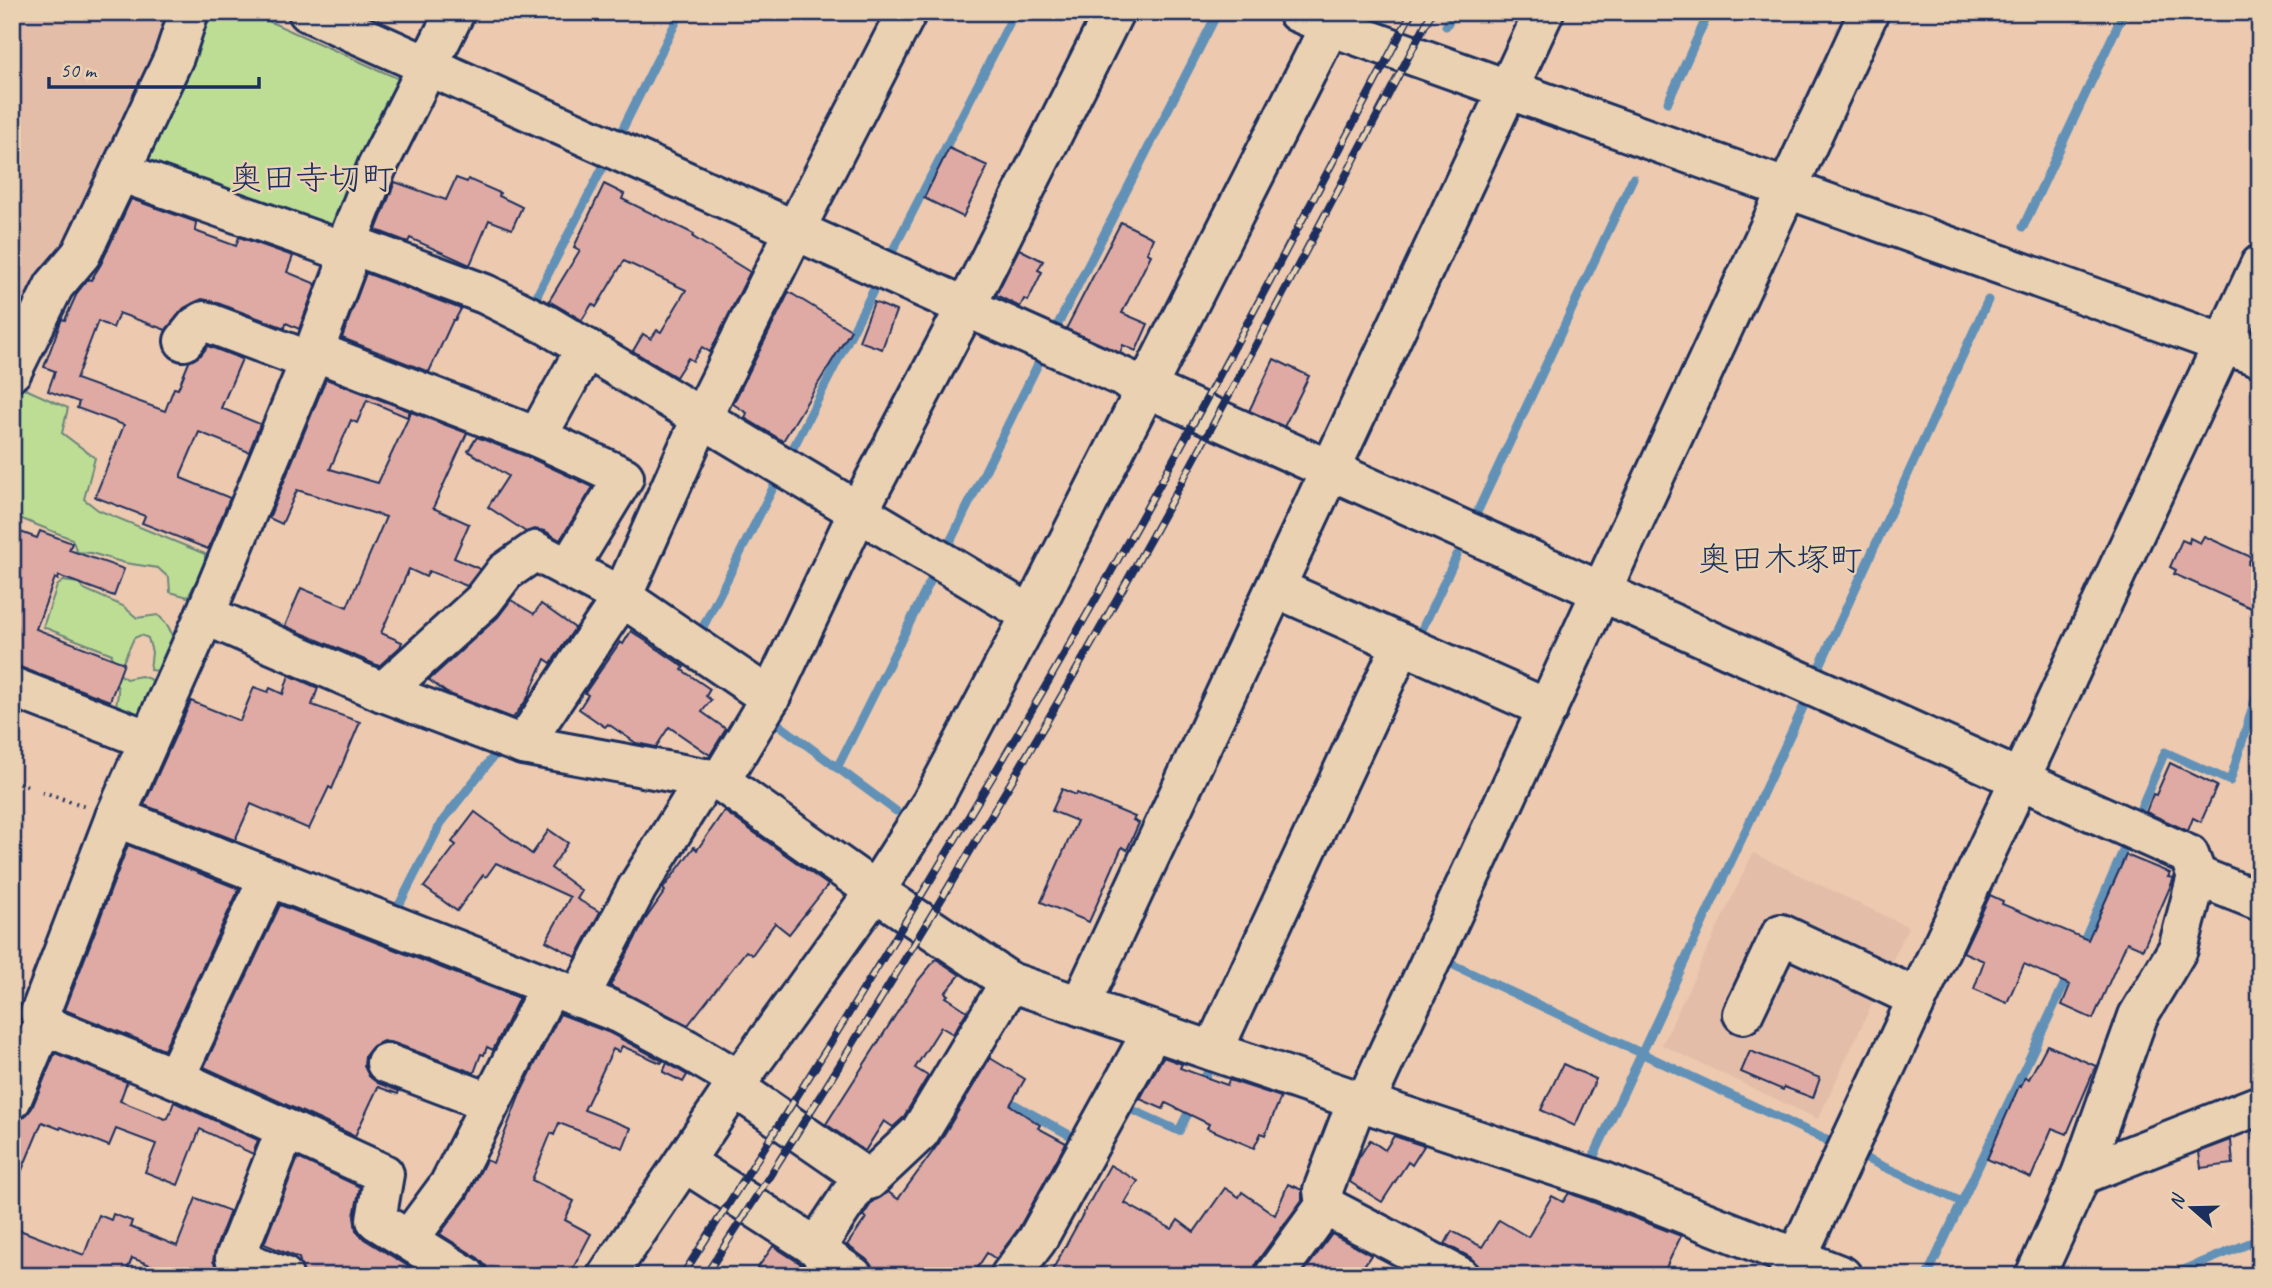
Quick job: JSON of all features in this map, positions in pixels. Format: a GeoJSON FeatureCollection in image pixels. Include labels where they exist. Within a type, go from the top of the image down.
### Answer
{"type":"FeatureCollection","features":[{"type":"Feature","properties":{"kind":"street"},"geometry":{"type":"LineString","coordinates":[[12,371],[54,286],[81,254],[174,57],[189,12]]}},
{"type":"Feature","properties":{"kind":"street"},"geometry":{"type":"LineString","coordinates":[[308,12],[794,232],[1147,387],[1601,594],[2189,855],[2197,876],[2178,949],[2138,1016],[2081,1175],[2035,1276]]}},
{"type":"Feature","properties":{"kind":"street"},"geometry":{"type":"LineString","coordinates":[[12,1099],[32,1013],[205,615],[312,356],[344,271],[346,247],[377,166],[455,12]]}},
{"type":"Feature","properties":{"kind":"street"},"geometry":{"type":"LineString","coordinates":[[523,745],[622,597],[702,419],[907,12]]}},
{"type":"Feature","properties":{"kind":"street"},"geometry":{"type":"LineString","coordinates":[[409,1239],[449,1185],[489,1102],[770,698],[858,512],[966,307],[1114,12]]}},
{"type":"Feature","properties":{"kind":"street"},"geometry":{"type":"LineString","coordinates":[[1080,1006],[1544,12]]}},
{"type":"Feature","properties":{"kind":"street"},"geometry":{"type":"LineString","coordinates":[[1274,1276],[1325,1206],[1323,1190],[1361,1102],[1548,709],[1869,12]]}},
{"type":"Feature","properties":{"kind":"street"},"geometry":{"type":"LineString","coordinates":[[607,1276],[736,1083],[874,891],[931,804],[1147,387],[1321,17],[1508,90],[2260,357]]}},
{"type":"Feature","properties":{"kind":"street"},"geometry":{"type":"LineString","coordinates":[[120,172],[485,294],[586,348],[1031,615]]}},
{"type":"Feature","properties":{"kind":"street"},"geometry":{"type":"LineString","coordinates":[[1792,1266],[2260,265]]}},
{"type":"Feature","properties":{"kind":"street"},"geometry":{"type":"LineString","coordinates":[[184,341],[196,326],[204,321],[312,356],[537,437],[624,477],[568,569]]}},
{"type":"Feature","properties":{"kind":"street"},"geometry":{"type":"LineString","coordinates":[[537,437],[586,348]]}},
{"type":"Feature","properties":{"kind":"street"},"geometry":{"type":"LineString","coordinates":[[383,692],[483,601],[505,572],[535,551],[622,597],[770,698]]}},
{"type":"Feature","properties":{"kind":"street"},"geometry":{"type":"LineString","coordinates":[[1276,588],[1548,709]]}},
{"type":"Feature","properties":{"kind":"street"},"geometry":{"type":"LineString","coordinates":[[205,615],[383,692],[523,745],[713,779],[1010,982],[1604,1182],[1792,1266],[1842,1276]]}},
{"type":"Feature","properties":{"kind":"street"},"geometry":{"type":"LineString","coordinates":[[1223,1054],[1412,649]]}},
{"type":"Feature","properties":{"kind":"street"},"geometry":{"type":"LineString","coordinates":[[12,687],[149,740]]}},
{"type":"Feature","properties":{"kind":"street"},"geometry":{"type":"LineString","coordinates":[[115,817],[631,1019],[736,1083],[869,1180],[920,1132],[1010,982]]}},
{"type":"Feature","properties":{"kind":"street"},"geometry":{"type":"LineString","coordinates":[[2197,876],[2260,901]]}},
{"type":"Feature","properties":{"kind":"street"},"geometry":{"type":"LineString","coordinates":[[176,1078],[269,877]]}},
{"type":"Feature","properties":{"kind":"street"},"geometry":{"type":"LineString","coordinates":[[1743,1014],[1781,934],[1917,998]]}},
{"type":"Feature","properties":{"kind":"street"},"geometry":{"type":"LineString","coordinates":[[32,1013],[384,1174],[376,1220],[466,1276]]}},
{"type":"Feature","properties":{"kind":"street"},"geometry":{"type":"LineString","coordinates":[[1010,1276],[1037,1240],[1153,1030]]}},
{"type":"Feature","properties":{"kind":"street"},"geometry":{"type":"LineString","coordinates":[[386,1063],[489,1102]]}},
{"type":"Feature","properties":{"kind":"street"},"geometry":{"type":"LineString","coordinates":[[2081,1175],[2260,1105]]}},
{"type":"Feature","properties":{"kind":"street"},"geometry":{"type":"LineString","coordinates":[[283,1276],[235,1258],[286,1129]]}},
{"type":"Feature","properties":{"kind":"street"},"geometry":{"type":"LineString","coordinates":[[684,1162],[816,1247],[853,1276]]}},
{"type":"Feature","properties":{"kind":"street"},"geometry":{"type":"LineString","coordinates":[[816,1247],[863,1177]]}},
{"type":"Feature","properties":{"kind":"street"},"geometry":{"type":"LineString","coordinates":[[1325,1206],[1459,1276]]}},
{"type":"Feature","properties":{"kind":"path"},"geometry":{"type":"LineString","coordinates":[[12,781],[27,786]]}},
{"type":"Feature","properties":{"kind":"path"},"geometry":{"type":"LineString","coordinates":[[42,792],[115,817]]}},
{"type":"Feature","properties":{"kind":"shaded area"},"geometry":{"type":"Polygon","coordinates":[[[12,12],[181,12],[12,352],[12,12]]]}},
{"type":"Feature","properties":{"kind":"shaded area"},"geometry":{"type":"Polygon","coordinates":[[[1753,853],[1908,927],[1818,1119],[1662,1045],[1753,853]]]}},
{"type":"Feature","properties":{"kind":"green space"},"geometry":{"type":"Polygon","coordinates":[[[208,12],[248,12],[406,82],[329,237],[152,172],[155,162],[144,157],[208,12]]]}},
{"type":"Feature","properties":{"kind":"green space"},"geometry":{"type":"Polygon","coordinates":[[[21,387],[68,408],[62,433],[95,458],[84,499],[98,510],[205,554],[205,564],[188,597],[170,592],[169,578],[158,568],[77,552],[72,539],[12,515],[12,406],[21,387]]]}},
{"type":"Feature","properties":{"kind":"green space"},"geometry":{"type":"Polygon","coordinates":[[[63,581],[79,583],[84,589],[123,606],[137,618],[158,615],[170,629],[172,641],[161,671],[150,670],[152,652],[148,638],[141,635],[134,638],[118,673],[126,679],[141,676],[152,680],[149,697],[139,717],[129,715],[116,705],[118,689],[108,678],[112,654],[43,627],[57,586],[63,581]]]}},
{"type":"Feature","properties":{"kind":"building"},"geometry":{"type":"Polygon","coordinates":[[[949,148],[988,166],[963,217],[924,198],[949,148]]]}},
{"type":"Feature","properties":{"kind":"building"},"geometry":{"type":"Polygon","coordinates":[[[456,178],[467,182],[468,179],[500,193],[499,196],[522,207],[512,229],[489,220],[470,265],[410,238],[408,242],[376,230],[395,182],[446,200],[456,178]]]}},
{"type":"Feature","properties":{"kind":"building"},"geometry":{"type":"Polygon","coordinates":[[[604,184],[624,194],[622,199],[694,234],[693,237],[750,272],[710,352],[702,347],[693,361],[688,358],[676,377],[633,351],[643,334],[651,339],[657,330],[661,332],[686,290],[624,261],[596,307],[592,304],[582,320],[549,301],[580,250],[574,247],[604,184]]]}},
{"type":"Feature","properties":{"kind":"building"},"geometry":{"type":"Polygon","coordinates":[[[131,199],[196,222],[195,231],[236,246],[239,237],[293,256],[287,272],[316,284],[299,329],[286,323],[285,328],[202,299],[184,308],[166,330],[119,313],[113,328],[98,321],[76,379],[165,411],[189,362],[201,355],[208,346],[242,359],[221,408],[260,424],[249,452],[199,432],[181,474],[181,478],[230,498],[208,549],[142,523],[145,516],[95,497],[124,425],[77,408],[79,402],[48,391],[55,371],[44,367],[62,319],[65,320],[77,293],[88,279],[91,280],[101,264],[131,199]]]}},
{"type":"Feature","properties":{"kind":"building"},"geometry":{"type":"Polygon","coordinates":[[[1121,222],[1153,238],[1147,253],[1151,255],[1122,313],[1148,324],[1136,351],[1123,345],[1120,353],[1066,329],[1121,222]]]}},
{"type":"Feature","properties":{"kind":"building"},"geometry":{"type":"Polygon","coordinates":[[[1019,249],[1043,261],[1038,270],[1042,272],[1028,301],[1024,299],[1020,307],[996,295],[1019,249]]]}},
{"type":"Feature","properties":{"kind":"building"},"geometry":{"type":"Polygon","coordinates":[[[366,273],[461,309],[453,320],[429,372],[342,338],[366,273]]]}},
{"type":"Feature","properties":{"kind":"building"},"geometry":{"type":"Polygon","coordinates":[[[789,292],[851,330],[783,441],[745,418],[747,413],[733,404],[789,292]]]}},
{"type":"Feature","properties":{"kind":"building"},"geometry":{"type":"Polygon","coordinates":[[[874,302],[896,311],[882,349],[859,341],[874,302]]]}},
{"type":"Feature","properties":{"kind":"building"},"geometry":{"type":"Polygon","coordinates":[[[1274,359],[1309,376],[1284,427],[1249,411],[1274,359]]]}},
{"type":"Feature","properties":{"kind":"building"},"geometry":{"type":"Polygon","coordinates":[[[326,379],[410,411],[407,417],[367,400],[357,423],[351,420],[330,469],[378,483],[411,412],[467,433],[433,508],[469,524],[454,558],[480,569],[467,586],[429,571],[426,577],[409,569],[381,633],[402,642],[379,666],[285,626],[301,588],[347,607],[386,517],[297,490],[282,524],[269,518],[326,379]]]}},
{"type":"Feature","properties":{"kind":"building"},"geometry":{"type":"Polygon","coordinates":[[[477,437],[593,487],[560,540],[545,531],[534,529],[526,532],[488,507],[508,476],[468,451],[477,437]]]}},
{"type":"Feature","properties":{"kind":"building"},"geometry":{"type":"Polygon","coordinates":[[[12,529],[37,538],[40,531],[72,543],[69,550],[124,569],[114,596],[59,576],[58,580],[55,578],[36,629],[124,663],[110,701],[12,666],[12,529]]]}},
{"type":"Feature","properties":{"kind":"building"},"geometry":{"type":"Polygon","coordinates":[[[2204,536],[2251,557],[2248,564],[2260,569],[2260,612],[2174,574],[2176,570],[2170,567],[2182,540],[2189,543],[2190,538],[2200,543],[2204,536]]]}},
{"type":"Feature","properties":{"kind":"building"},"geometry":{"type":"Polygon","coordinates":[[[511,600],[534,614],[541,604],[575,628],[551,663],[545,659],[527,699],[513,718],[447,693],[429,680],[498,617],[511,600]]]}},
{"type":"Feature","properties":{"kind":"building"},"geometry":{"type":"Polygon","coordinates":[[[631,631],[684,667],[682,670],[710,689],[706,696],[711,700],[702,712],[726,729],[710,755],[669,727],[656,747],[636,743],[608,724],[605,727],[579,709],[588,695],[585,693],[620,642],[623,644],[631,631]]]}},
{"type":"Feature","properties":{"kind":"building"},"geometry":{"type":"Polygon","coordinates":[[[289,675],[318,688],[312,705],[360,722],[332,789],[329,787],[309,829],[251,804],[235,840],[144,805],[191,701],[240,721],[254,687],[268,692],[270,688],[283,694],[289,675]]]}},
{"type":"Feature","properties":{"kind":"building"},"geometry":{"type":"Polygon","coordinates":[[[2170,763],[2217,786],[2201,822],[2193,818],[2188,831],[2146,812],[2170,763]]]}},
{"type":"Feature","properties":{"kind":"building"},"geometry":{"type":"Polygon","coordinates":[[[1062,789],[1135,817],[1133,820],[1139,823],[1127,850],[1122,847],[1089,922],[1041,902],[1077,821],[1052,811],[1062,789]]]}},
{"type":"Feature","properties":{"kind":"building"},"geometry":{"type":"Polygon","coordinates":[[[724,811],[828,885],[789,934],[775,923],[752,955],[746,951],[688,1025],[610,986],[645,920],[665,891],[663,889],[694,847],[697,850],[724,811]]]}},
{"type":"Feature","properties":{"kind":"building"},"geometry":{"type":"Polygon","coordinates":[[[475,812],[532,854],[549,830],[568,843],[551,868],[582,891],[577,899],[600,912],[576,957],[546,941],[570,897],[496,863],[486,877],[483,875],[457,911],[424,887],[456,845],[452,842],[475,812]]]}},
{"type":"Feature","properties":{"kind":"building"},"geometry":{"type":"Polygon","coordinates":[[[128,845],[239,889],[164,1050],[65,1010],[128,845]]]}},
{"type":"Feature","properties":{"kind":"building"},"geometry":{"type":"Polygon","coordinates":[[[2126,855],[2170,873],[2168,877],[2174,878],[2143,949],[2127,942],[2093,1019],[2062,1005],[2070,985],[2024,964],[2007,1003],[1974,989],[1984,961],[1963,952],[1990,895],[2003,901],[2002,904],[2088,940],[2126,855]]]}},
{"type":"Feature","properties":{"kind":"building"},"geometry":{"type":"Polygon","coordinates":[[[280,905],[519,998],[493,1050],[487,1047],[484,1055],[481,1054],[474,1073],[394,1043],[383,1041],[373,1046],[365,1056],[364,1066],[369,1076],[378,1083],[399,1091],[398,1094],[378,1087],[355,1136],[204,1067],[280,905]]]}},
{"type":"Feature","properties":{"kind":"building"},"geometry":{"type":"Polygon","coordinates":[[[936,959],[960,975],[945,993],[948,995],[946,997],[967,1011],[953,1034],[941,1027],[915,1068],[928,1076],[903,1118],[893,1127],[884,1121],[865,1151],[826,1124],[916,983],[936,959]]]}},
{"type":"Feature","properties":{"kind":"building"},"geometry":{"type":"Polygon","coordinates":[[[560,1014],[610,1033],[663,1061],[661,1063],[622,1046],[619,1052],[613,1049],[584,1110],[631,1128],[623,1148],[559,1123],[554,1135],[551,1133],[532,1180],[574,1201],[565,1220],[591,1234],[569,1276],[488,1276],[486,1266],[478,1258],[440,1234],[467,1198],[486,1160],[493,1163],[520,1094],[560,1014]]]}},
{"type":"Feature","properties":{"kind":"building"},"geometry":{"type":"Polygon","coordinates":[[[2047,1045],[2096,1066],[2067,1134],[2052,1128],[2031,1178],[1987,1159],[2019,1086],[2021,1087],[2025,1077],[2029,1079],[2047,1045]]]}},
{"type":"Feature","properties":{"kind":"building"},"geometry":{"type":"Polygon","coordinates":[[[1750,1051],[1820,1078],[1813,1098],[1784,1087],[1783,1090],[1741,1072],[1750,1051]]]}},
{"type":"Feature","properties":{"kind":"building"},"geometry":{"type":"Polygon","coordinates":[[[55,1053],[127,1082],[120,1101],[165,1119],[168,1118],[174,1102],[258,1140],[253,1154],[200,1129],[178,1185],[145,1172],[156,1144],[116,1129],[109,1146],[42,1122],[12,1194],[12,1120],[25,1117],[32,1108],[55,1053]]]}},
{"type":"Feature","properties":{"kind":"building"},"geometry":{"type":"Polygon","coordinates":[[[1163,1057],[1182,1064],[1180,1068],[1227,1085],[1229,1080],[1281,1097],[1265,1135],[1261,1133],[1254,1148],[1207,1128],[1209,1124],[1166,1103],[1163,1109],[1140,1099],[1163,1057]]]}},
{"type":"Feature","properties":{"kind":"building"},"geometry":{"type":"Polygon","coordinates":[[[990,1058],[1025,1079],[1010,1105],[1040,1125],[1038,1128],[1066,1143],[1019,1228],[996,1259],[987,1253],[972,1276],[875,1276],[866,1259],[847,1245],[866,1218],[863,1216],[873,1201],[888,1192],[898,1199],[939,1143],[990,1058]]]}},
{"type":"Feature","properties":{"kind":"building"},"geometry":{"type":"Polygon","coordinates":[[[667,1063],[687,1075],[683,1082],[663,1072],[667,1063]]]}},
{"type":"Feature","properties":{"kind":"building"},"geometry":{"type":"Polygon","coordinates":[[[1563,1064],[1596,1079],[1575,1126],[1541,1110],[1563,1064]]]}},
{"type":"Feature","properties":{"kind":"building"},"geometry":{"type":"Polygon","coordinates":[[[1394,1136],[1424,1146],[1412,1165],[1408,1162],[1382,1202],[1350,1182],[1358,1159],[1370,1140],[1385,1150],[1394,1136]]]}},
{"type":"Feature","properties":{"kind":"building"},"geometry":{"type":"Polygon","coordinates":[[[2231,1140],[2233,1164],[2201,1168],[2199,1152],[2231,1140]]]}},
{"type":"Feature","properties":{"kind":"building"},"geometry":{"type":"Polygon","coordinates":[[[298,1158],[360,1187],[354,1216],[356,1230],[364,1239],[424,1276],[304,1276],[299,1258],[264,1244],[298,1158]]]}},
{"type":"Feature","properties":{"kind":"building"},"geometry":{"type":"Polygon","coordinates":[[[1110,1165],[1138,1181],[1125,1203],[1172,1229],[1178,1220],[1194,1232],[1225,1188],[1239,1197],[1242,1192],[1275,1215],[1288,1184],[1302,1190],[1302,1200],[1256,1263],[1252,1276],[1049,1276],[1110,1165]]]}},
{"type":"Feature","properties":{"kind":"building"},"geometry":{"type":"Polygon","coordinates":[[[1569,1193],[1681,1236],[1662,1276],[1481,1276],[1478,1265],[1470,1257],[1445,1244],[1452,1231],[1482,1247],[1499,1220],[1528,1237],[1552,1196],[1563,1202],[1569,1193]]]}},
{"type":"Feature","properties":{"kind":"building"},"geometry":{"type":"Polygon","coordinates":[[[196,1198],[230,1211],[213,1261],[223,1276],[179,1276],[132,1258],[127,1271],[133,1276],[22,1276],[12,1272],[12,1227],[84,1255],[99,1215],[111,1220],[113,1214],[132,1221],[130,1227],[177,1246],[196,1198]]]}},
{"type":"Feature","properties":{"kind":"building"},"geometry":{"type":"Polygon","coordinates":[[[1332,1234],[1371,1255],[1357,1276],[1301,1276],[1332,1234]]]}},
{"type":"Feature","properties":{"kind":"building"},"geometry":{"type":"Polygon","coordinates":[[[773,1246],[801,1264],[793,1276],[752,1276],[773,1246]]]}},
{"type":"Feature","properties":{"kind":"waterway"},"geometry":{"type":"LineString","coordinates":[[618,138],[681,12]]}},
{"type":"Feature","properties":{"kind":"waterway"},"geometry":{"type":"LineString","coordinates":[[890,256],[1015,12]]}},
{"type":"Feature","properties":{"kind":"waterway"},"geometry":{"type":"LineString","coordinates":[[1054,332],[1218,12]]}},
{"type":"Feature","properties":{"kind":"waterway"},"geometry":{"type":"LineString","coordinates":[[1446,26],[1454,12]]}},
{"type":"Feature","properties":{"kind":"waterway"},"geometry":{"type":"LineString","coordinates":[[1668,102],[1709,12]]}},
{"type":"Feature","properties":{"kind":"waterway"},"geometry":{"type":"LineString","coordinates":[[2023,227],[2124,12]]}},
{"type":"Feature","properties":{"kind":"waterway"},"geometry":{"type":"LineString","coordinates":[[531,307],[602,169]]}},
{"type":"Feature","properties":{"kind":"waterway"},"geometry":{"type":"LineString","coordinates":[[1473,521],[1633,178]]}},
{"type":"Feature","properties":{"kind":"waterway"},"geometry":{"type":"LineString","coordinates":[[788,458],[873,291]]}},
{"type":"Feature","properties":{"kind":"waterway"},"geometry":{"type":"LineString","coordinates":[[1816,674],[1988,300]]}},
{"type":"Feature","properties":{"kind":"waterway"},"geometry":{"type":"LineString","coordinates":[[944,554],[1038,364]]}},
{"type":"Feature","properties":{"kind":"waterway"},"geometry":{"type":"LineString","coordinates":[[698,637],[779,476]]}},
{"type":"Feature","properties":{"kind":"waterway"},"geometry":{"type":"LineString","coordinates":[[1417,640],[1457,555]]}},
{"type":"Feature","properties":{"kind":"waterway"},"geometry":{"type":"LineString","coordinates":[[837,768],[935,572]]}},
{"type":"Feature","properties":{"kind":"waterway"},"geometry":{"type":"LineString","coordinates":[[2137,817],[2165,752],[2230,781],[2260,683]]}},
{"type":"Feature","properties":{"kind":"waterway"},"geometry":{"type":"LineString","coordinates":[[1592,1160],[1805,703]]}},
{"type":"Feature","properties":{"kind":"waterway"},"geometry":{"type":"LineString","coordinates":[[770,718],[896,811]]}},
{"type":"Feature","properties":{"kind":"waterway"},"geometry":{"type":"LineString","coordinates":[[394,915],[441,823],[500,748]]}},
{"type":"Feature","properties":{"kind":"waterway"},"geometry":{"type":"LineString","coordinates":[[2081,948],[2123,851]]}},
{"type":"Feature","properties":{"kind":"waterway"},"geometry":{"type":"LineString","coordinates":[[1444,969],[1447,962],[1835,1144]]}},
{"type":"Feature","properties":{"kind":"waterway"},"geometry":{"type":"LineString","coordinates":[[1927,1276],[2069,974]]}},
{"type":"Feature","properties":{"kind":"waterway"},"geometry":{"type":"LineString","coordinates":[[1200,1088],[1211,1065]]}},
{"type":"Feature","properties":{"kind":"waterway"},"geometry":{"type":"LineString","coordinates":[[1003,1098],[1082,1142]]}},
{"type":"Feature","properties":{"kind":"waterway"},"geometry":{"type":"LineString","coordinates":[[1121,1109],[1126,1107],[1179,1131],[1193,1103]]}},
{"type":"Feature","properties":{"kind":"waterway"},"geometry":{"type":"LineString","coordinates":[[1860,1156],[1962,1202]]}},
{"type":"Feature","properties":{"kind":"waterway"},"geometry":{"type":"LineString","coordinates":[[2169,1276],[2260,1239]]}},
{"type":"Feature","properties":{"kind":"railway"},"geometry":{"type":"LineString","coordinates":[[682,1276],[880,963],[1070,644],[1201,409],[1412,12]]}},
{"type":"Feature","properties":{"kind":"railway"},"geometry":{"type":"LineString","coordinates":[[705,1276],[899,969],[1084,657],[1217,417],[1432,12]]}},
{"type":"Feature","properties":{"kind":"district","name":"奥田寺切町"},"geometry":{"type":"Point","coordinates":[312,178]}},
{"type":"Feature","properties":{"kind":"district","name":"奥田木塚町"},"geometry":{"type":"Point","coordinates":[1780,559]}}]}
